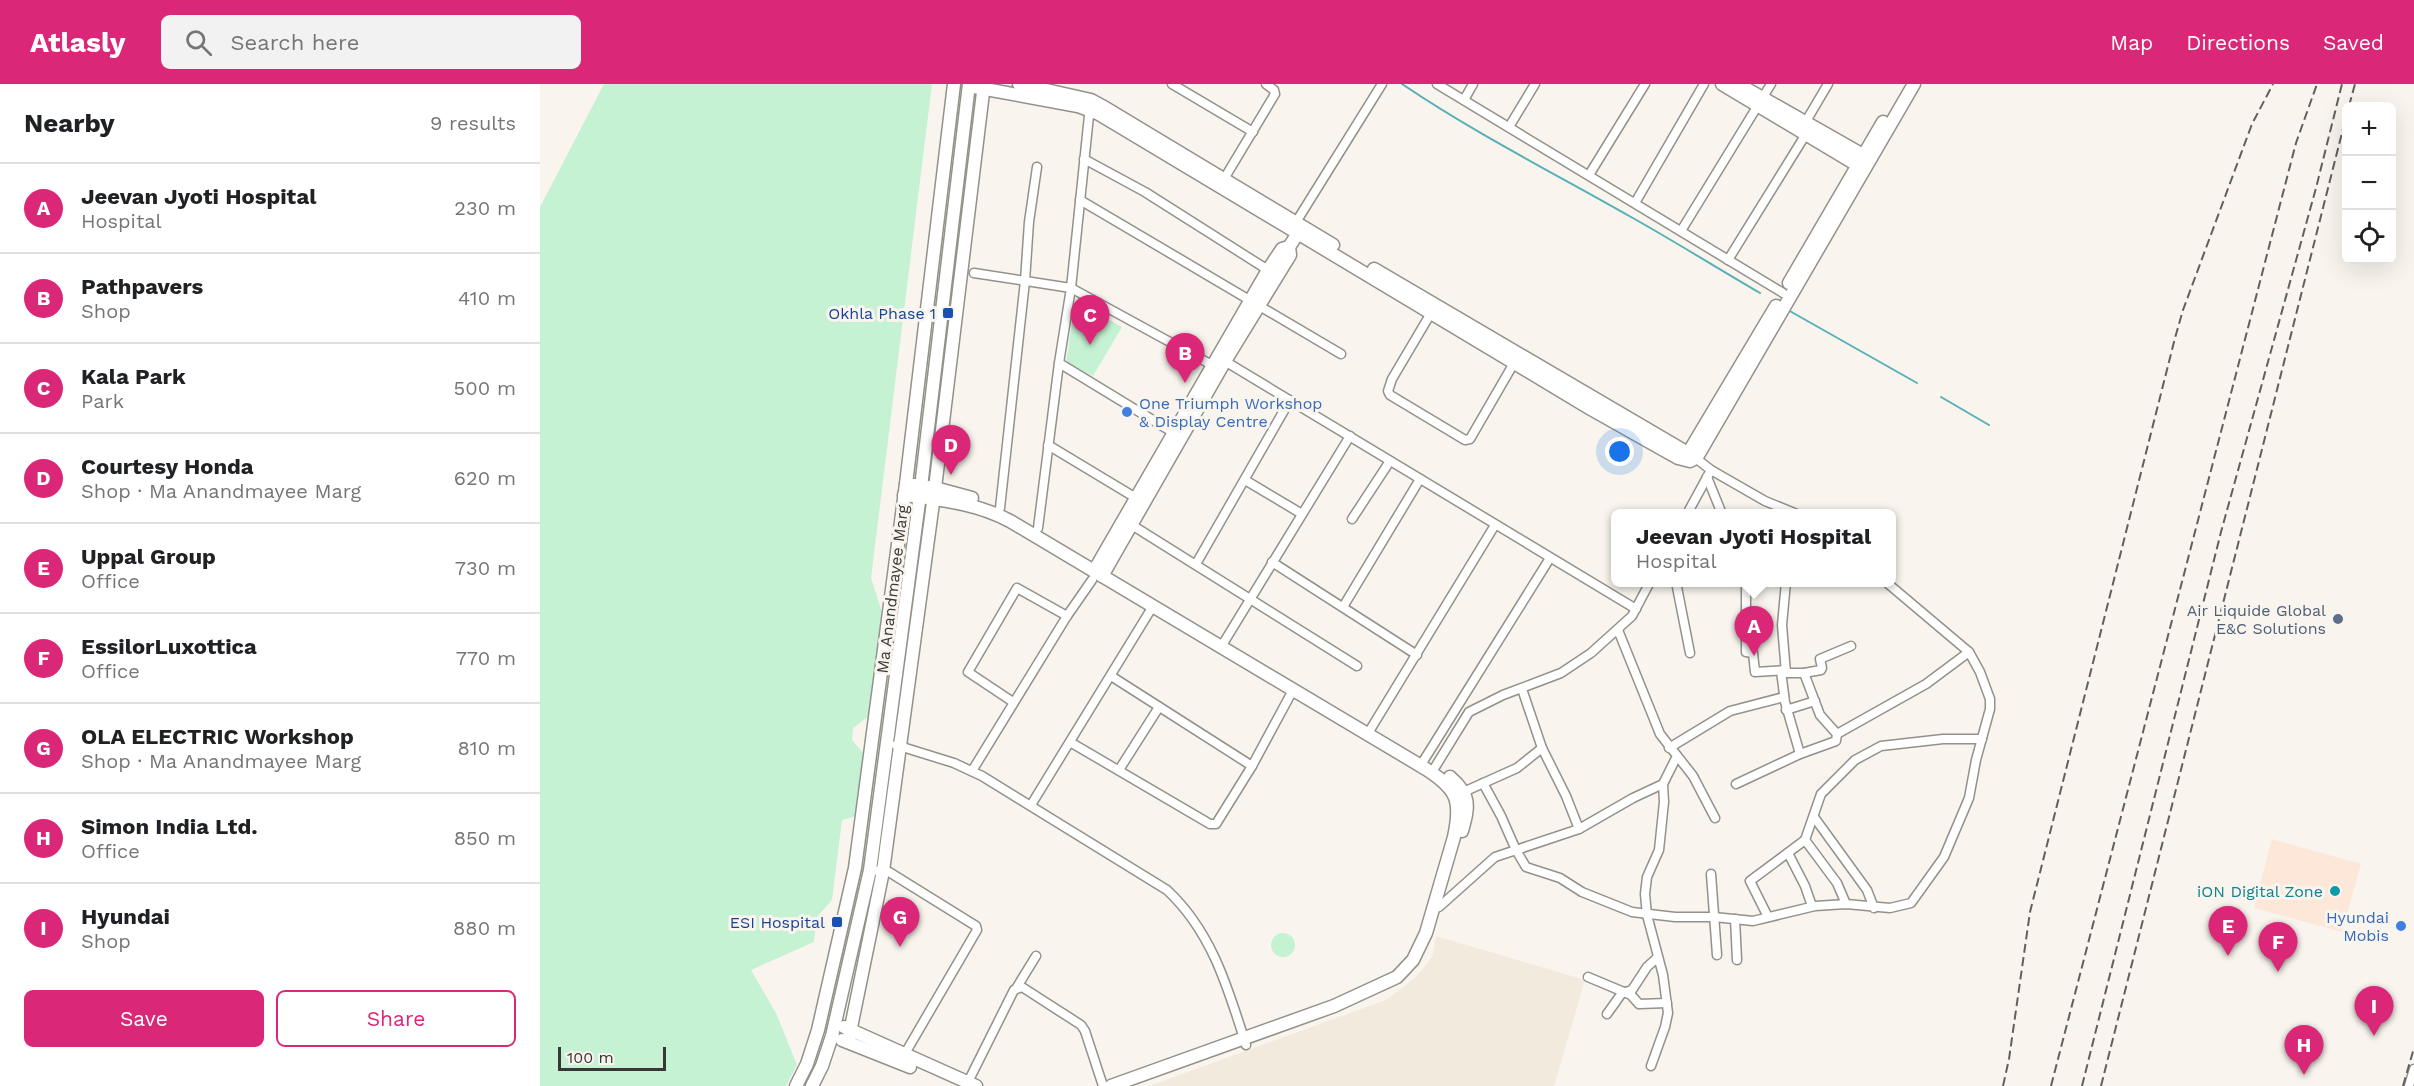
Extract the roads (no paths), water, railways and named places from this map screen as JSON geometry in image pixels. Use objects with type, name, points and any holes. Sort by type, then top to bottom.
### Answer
[{"type":"street","name":"Ma Anandmayee Marg","points":[[796,1086],[807,1064],[818,1030],[855,867],[905,490],[954,84]]},
{"type":"street","points":[[1019,84],[1090,105],[1224,179],[1431,314],[1678,458],[1690,461],[1690,450],[1783,293],[1914,84]]},
{"type":"street","points":[[1172,84],[1253,132]]},
{"type":"street","points":[[1224,179],[1275,94],[1272,87],[1266,84]]},
{"type":"street","points":[[1128,522],[1136,498],[1174,433],[1254,304],[1290,255],[1289,247],[1297,228],[1382,84]]},
{"type":"street","points":[[1437,84],[1783,293]]},
{"type":"street","points":[[1464,100],[1473,84]]},
{"type":"street","points":[[1509,127],[1535,84]]},
{"type":"street","points":[[1589,175],[1645,84]]},
{"type":"street","points":[[1635,203],[1704,84]]},
{"type":"street","points":[[1722,84],[1760,102],[1864,162]]},
{"type":"street","points":[[1738,84],[1760,102]]},
{"type":"street","points":[[1681,231],[1771,84]]},
{"type":"street","points":[[1728,260],[1805,129],[1828,84]]},
{"type":"street","points":[[1691,455],[1864,162],[1905,84]]},
{"type":"street","name":"Ma Anandmayee Marg","points":[[812,1086],[822,1066],[832,1036],[870,870],[920,492],[969,85]]},
{"type":"street","points":[[969,85],[1078,106],[1090,105],[1297,228],[1691,455],[1709,473],[1786,509]]},
{"type":"street","points":[[849,1036],[883,871],[935,493],[983,86]]},
{"type":"street","points":[[1038,528],[1071,288],[1090,105]]},
{"type":"street","points":[[1084,159],[1145,192],[1268,270]]},
{"type":"street","points":[[1000,508],[1025,281],[1029,222],[1037,167]]},
{"type":"street","points":[[1080,200],[1341,354]]},
{"type":"street","points":[[1254,304],[1268,270],[1282,249],[1289,247]]},
{"type":"street","points":[[974,273],[1071,288],[1218,361],[1290,400],[1636,609]]},
{"type":"street","points":[[1431,314],[1392,379],[1388,391],[1390,395],[1465,440],[1470,439],[1514,363]]},
{"type":"street","points":[[972,771],[1013,702],[1128,522],[1218,361]]},
{"type":"street","points":[[1059,363],[1174,433]]},
{"type":"street","points":[[1196,564],[1290,400]]},
{"type":"street","points":[[1223,644],[1350,436]]},
{"type":"street","points":[[1048,445],[1136,498]]},
{"type":"street","points":[[1352,519],[1390,461]]},
{"type":"street","points":[[1690,509],[1709,473]]},
{"type":"street","points":[[1709,473],[1721,509]]},
{"type":"street","points":[[1343,607],[1420,479]]},
{"type":"street","points":[[1245,480],[1302,514]]},
{"type":"street","points":[[905,490],[935,493],[1000,508],[1038,528],[1098,572],[1153,606],[1223,644],[1293,690],[1450,777],[1467,812],[1431,935],[1418,956]]},
{"type":"street","points":[[935,493],[996,514],[1223,644],[1368,732],[1424,760],[1434,770]]},
{"type":"street","points":[[1128,522],[1358,666]]},
{"type":"street","points":[[1368,732],[1495,525]]},
{"type":"street","points":[[1424,760],[1550,558]]},
{"type":"street","points":[[1272,562],[1417,655]]},
{"type":"street","points":[[1434,770],[1469,712],[1503,695],[1561,673],[1591,653],[1618,630],[1636,609],[1647,587]]},
{"type":"street","points":[[1677,587],[1690,653]]},
{"type":"street","points":[[1746,587],[1746,652],[1753,654],[1755,673],[1783,670],[1788,674],[1821,670],[1820,659],[1851,646]]},
{"type":"street","points":[[1786,587],[1782,625],[1784,697],[1800,754]]},
{"type":"street","points":[[1482,783],[1501,816],[1523,864],[1560,878],[1582,892],[1618,907],[1647,915],[1754,921],[1812,906],[1846,904],[1893,908],[1911,903],[1939,866],[1969,798],[1990,709],[1990,699],[1980,672],[1969,652],[1892,587]]},
{"type":"street","points":[[1013,702],[968,672],[1017,588],[1067,616]]},
{"type":"street","points":[[1031,805],[1153,606]]},
{"type":"street","points":[[1618,630],[1639,687],[1660,734],[1693,776],[1715,818]]},
{"type":"street","points":[[1837,734],[1926,684],[1969,652]]},
{"type":"street","points":[[1736,784],[1800,754],[1836,741],[1837,734],[1821,716],[1804,673]]},
{"type":"street","points":[[1111,676],[1252,766]]},
{"type":"street","points":[[1522,689],[1542,748],[1579,830]]},
{"type":"street","points":[[1070,742],[1213,825],[1218,823],[1252,766],[1293,690]]},
{"type":"street","points":[[1669,748],[1730,711],[1784,697]]},
{"type":"street","points":[[1786,710],[1815,701]]},
{"type":"street","points":[[1119,770],[1159,706]]},
{"type":"street","points":[[1767,917],[1749,881],[1805,840],[1818,801],[1826,788],[1850,765],[1875,748],[1911,742],[1982,739]]},
{"type":"street","points":[[887,743],[954,763],[972,771],[1167,890],[1190,913],[1217,960],[1245,1041]]},
{"type":"street","points":[[1460,794],[1517,768],[1542,748]]},
{"type":"street","points":[[1651,1066],[1667,1020],[1667,1003],[1647,915],[1646,882],[1659,850],[1664,802],[1663,784],[1677,756]]},
{"type":"street","points":[[1439,907],[1490,860],[1579,830],[1633,798],[1663,784]]},
{"type":"street","points":[[1111,1086],[1334,1013],[1387,990],[1414,969],[1430,923],[1454,837],[1460,794]]},
{"type":"street","points":[[1814,817],[1867,890],[1874,908]]},
{"type":"street","points":[[1805,840],[1837,883],[1846,904]]},
{"type":"street","points":[[1788,854],[1805,886],[1812,906]]},
{"type":"street","points":[[870,870],[883,871],[897,876],[974,924],[977,930],[902,1059]]},
{"type":"street","points":[[1711,874],[1717,955]]},
{"type":"street","points":[[1735,919],[1737,960]]},
{"type":"street","points":[[821,1016],[835,1023],[849,1036],[966,1085],[1017,987],[1036,956]]},
{"type":"street","points":[[1607,1014],[1624,992],[1632,990],[1649,964],[1658,957]]},
{"type":"street","points":[[1588,977],[1634,997],[1639,1004],[1667,1003]]},
{"type":"street","points":[[1017,987],[1022,987],[1082,1025],[1103,1086]]},
{"type":"street","points":[[818,1030],[832,1036],[849,1036]]},
{"type":"street","points":[[1133,1086],[1245,1041]]},
{"type":"street","points":[[2409,1086],[2414,1069]]},
{"type":"waterway","points":[[1402,84],[1487,136],[1760,293]]},
{"type":"waterway","points":[[1788,310],[1917,383]]},
{"type":"waterway","points":[[1941,397],[1989,425]]},
{"type":"railway","points":[[2003,1086],[2030,912],[2175,338],[2183,310],[2252,124],[2273,84]]},
{"type":"railway","points":[[2051,1086],[2296,143],[2317,84]]},
{"type":"railway","points":[[2082,1086],[2221,532],[2316,188],[2342,84]]},
{"type":"railway","points":[[2350,102],[2355,84]]},
{"type":"railway","points":[[2101,1086],[2342,133]]},
{"type":"railway","points":[[2403,1086],[2414,1048]]},
{"type":"place","name":"Okhla Phase 1","points":[[948,313]]},
{"type":"place","name":"Kala Park","points":[[1090,345]]},
{"type":"place","name":"Pathpavers","points":[[1185,383]]},
{"type":"place","name":"One Triumph Workshop & Display Centre","points":[[1127,412]]},
{"type":"place","name":"Courtesy Honda","points":[[951,475]]},
{"type":"place","name":"Air Liquide Global E&C Solutions","points":[[2338,619]]},
{"type":"place","name":"Jeevan Jyoti Hospital","points":[[1754,656]]},
{"type":"place","name":"iON Digital Zone","points":[[2335,891]]},
{"type":"place","name":"ESI Hospital","points":[[837,922]]},
{"type":"place","name":"Hyundai Mobis","points":[[2401,926]]},
{"type":"place","name":"OLA ELECTRIC Workshop","points":[[900,947]]},
{"type":"place","name":"Uppal Group","points":[[2228,956]]},
{"type":"place","name":"EssilorLuxottica","points":[[2278,972]]},
{"type":"place","name":"Hyundai","points":[[2374,1036]]},
{"type":"place","name":"Simon India Ltd.","points":[[2304,1075]]}]
